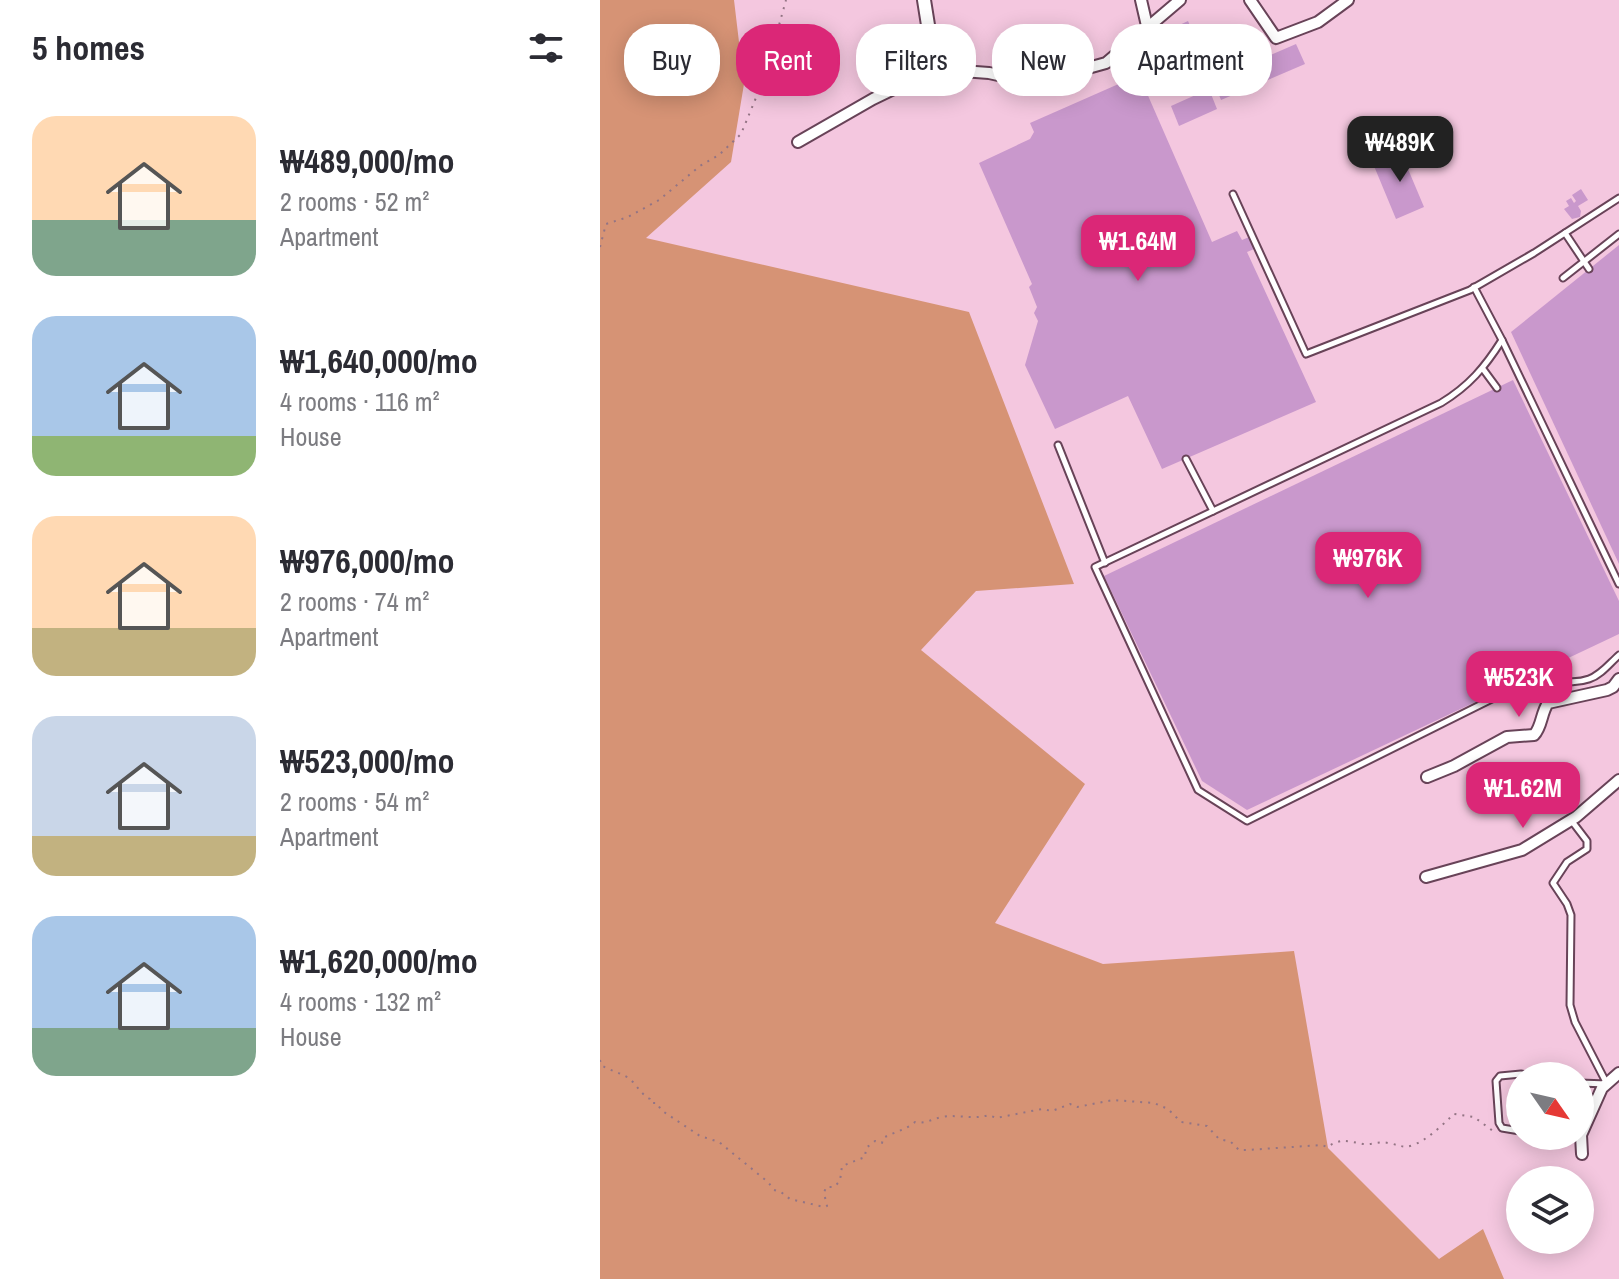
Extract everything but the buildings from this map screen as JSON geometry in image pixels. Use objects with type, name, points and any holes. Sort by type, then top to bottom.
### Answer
[{"type":"street","points":[[924,0],[928,24]]},
{"type":"street","points":[[1141,0],[1147,24]]},
{"type":"street","points":[[1150,24],[1168,13],[1180,0]]},
{"type":"street","points":[[1250,0],[1276,38],[1318,22],[1348,0]]},
{"type":"street","points":[[976,72],[1041,81],[1110,61]]},
{"type":"street","points":[[798,142],[879,96]]},
{"type":"street","points":[[1427,777],[1507,737],[1534,735],[1548,703],[1607,690],[1619,679]]},
{"type":"street","points":[[1426,877],[1522,850],[1571,820],[1619,780]]},
{"type":"street","points":[[1594,1105],[1602,1088],[1619,1073]]},
{"type":"street","points":[[1582,1150],[1582,1154]]},
{"type":"lane","points":[[1233,194],[1306,354],[1474,287],[1619,198]]},
{"type":"lane","points":[[1565,233],[1589,269]]},
{"type":"lane","points":[[1563,278],[1619,234]]},
{"type":"lane","points":[[1474,287],[1619,584]]},
{"type":"lane","points":[[1502,340],[1483,369],[1463,389],[1441,403],[1095,567],[1198,790],[1247,821],[1516,687],[1523,680],[1534,676],[1563,683],[1580,682],[1594,677],[1619,655]]},
{"type":"lane","points":[[1483,369],[1497,388]]},
{"type":"lane","points":[[1058,445],[1105,563]]},
{"type":"lane","points":[[1186,459],[1213,511]]},
{"type":"lane","points":[[1571,820],[1587,841],[1587,849],[1567,862],[1553,883],[1571,915],[1570,1005],[1575,1022],[1607,1084],[1594,1084]]},
{"type":"lane","points":[[1506,1075],[1500,1076],[1496,1081],[1499,1123],[1506,1128]]},
{"type":"path","points":[[600,247],[606,224],[628,217],[659,200],[700,166],[719,155],[741,134],[765,76],[786,0]]},
{"type":"path","points":[[600,1060],[609,1071],[628,1077],[641,1094],[651,1103],[657,1103],[661,1110],[700,1136],[719,1142],[774,1190],[790,1199],[824,1207],[827,1206],[826,1187],[834,1187],[840,1181],[842,1166],[865,1157],[866,1148],[875,1141],[882,1143],[883,1138],[893,1130],[942,1117],[977,1119],[989,1115],[996,1118],[1042,1109],[1052,1111],[1070,1104],[1077,1107],[1113,1100],[1154,1103],[1168,1109],[1181,1122],[1207,1126],[1219,1139],[1231,1142],[1239,1150],[1327,1147],[1338,1140],[1365,1145],[1385,1142],[1412,1146],[1431,1135],[1454,1114],[1474,1117],[1496,1132],[1506,1130]]},
{"type":"shaded area","points":[[600,0],[734,0],[736,96],[742,96],[731,162],[646,238],[969,312],[1074,584],[976,591],[921,650],[1085,784],[995,923],[1103,964],[1294,951],[1328,1148],[1439,1259],[1483,1229],[1504,1279],[600,1279]]}]
